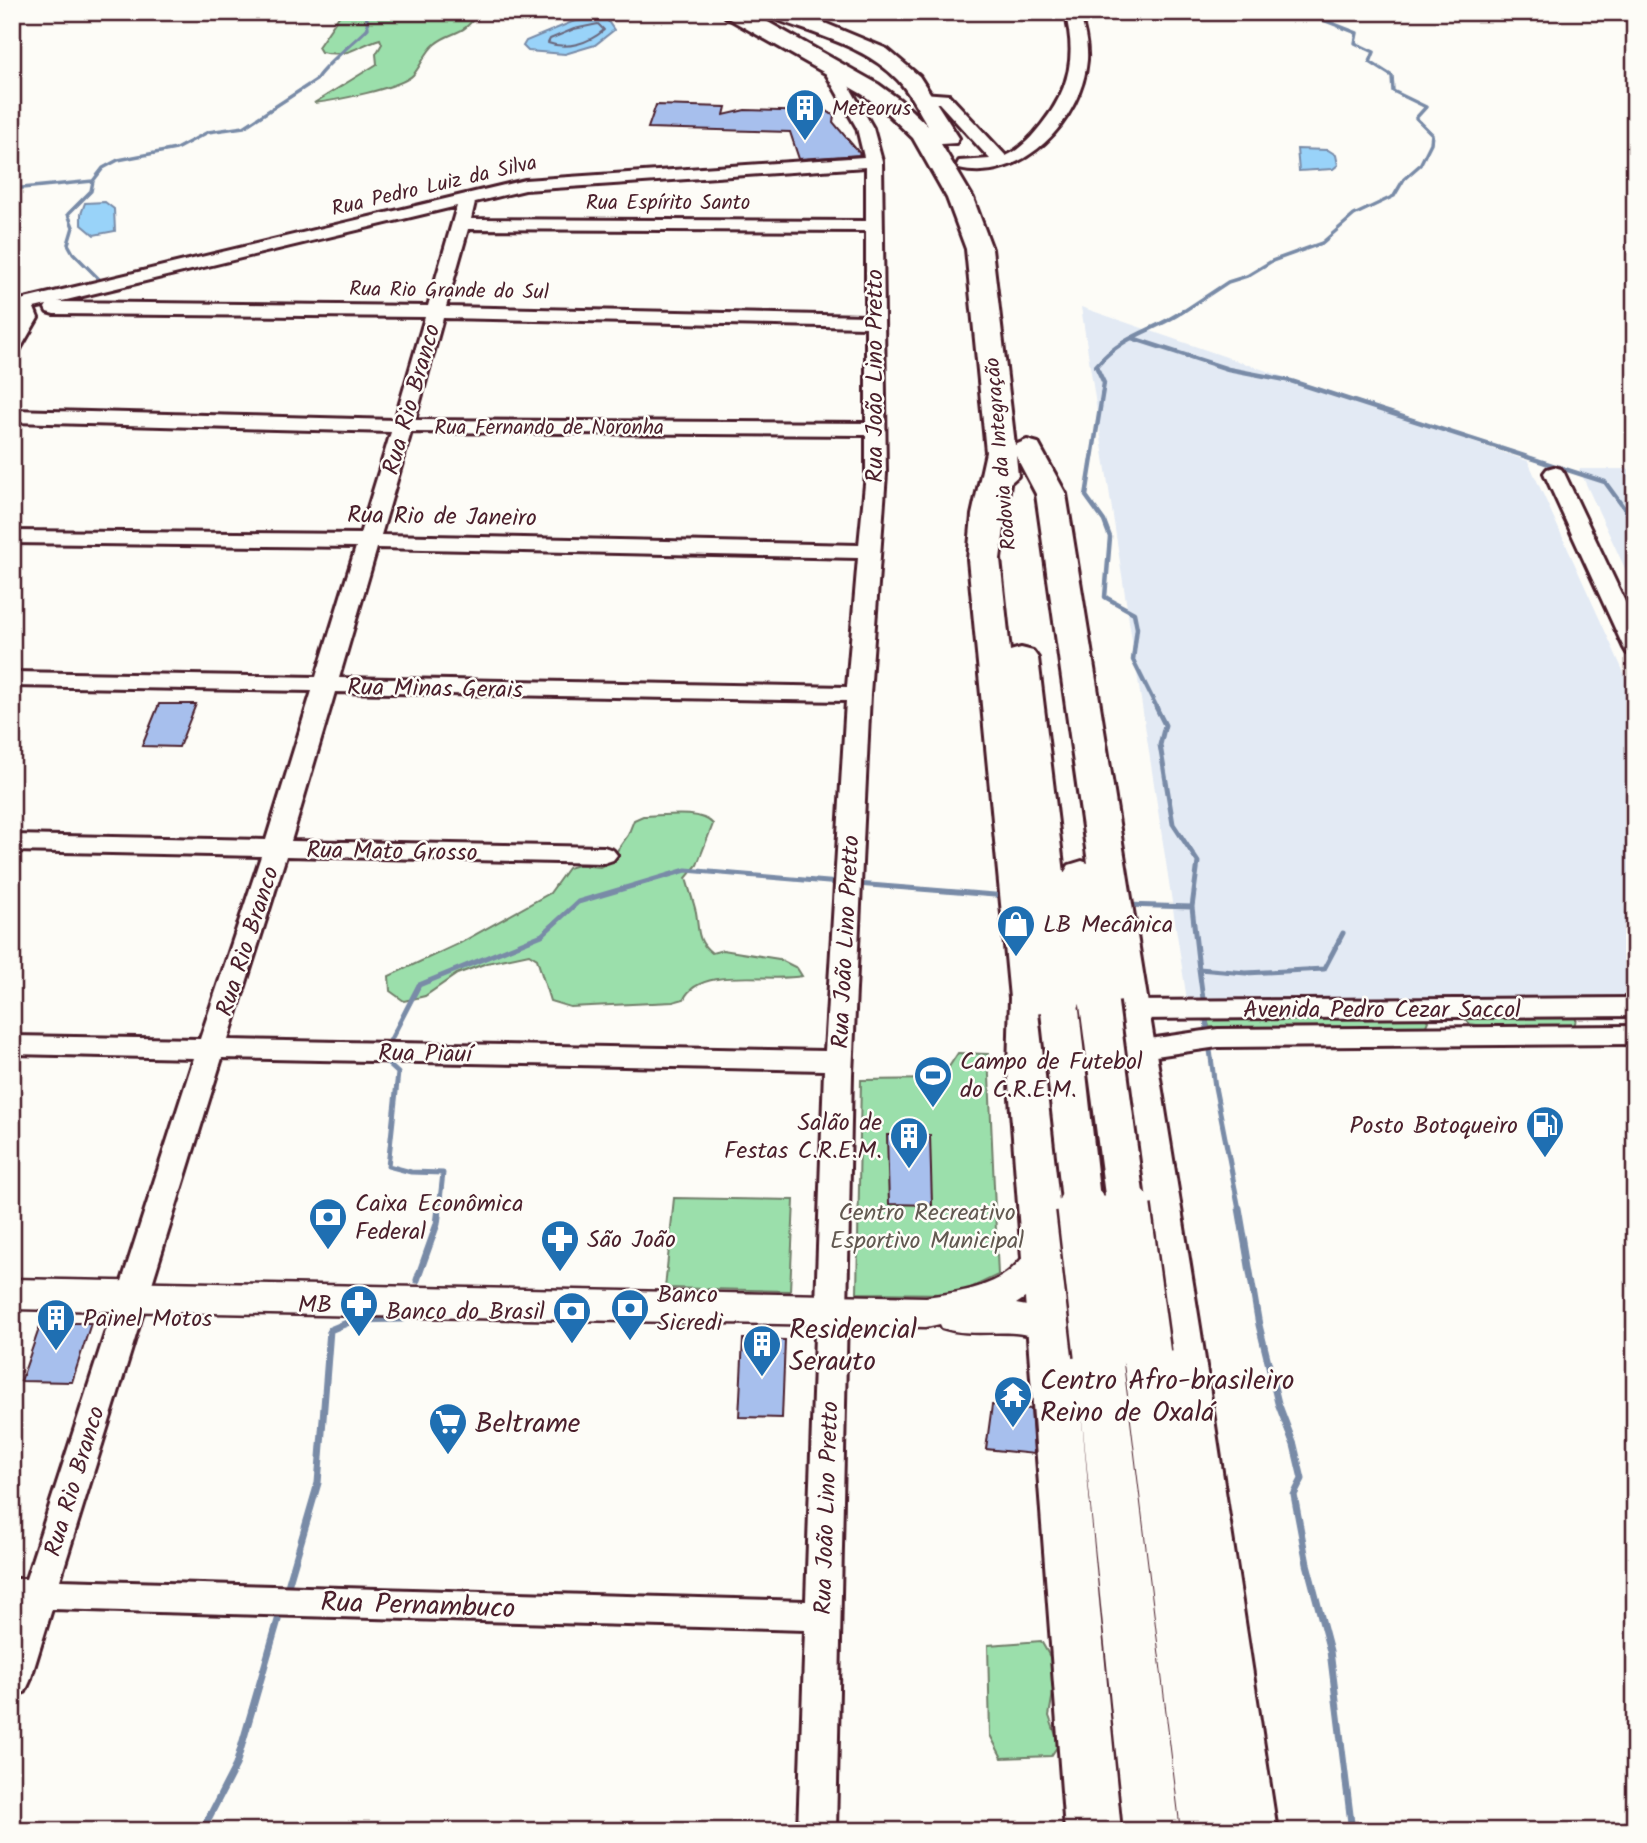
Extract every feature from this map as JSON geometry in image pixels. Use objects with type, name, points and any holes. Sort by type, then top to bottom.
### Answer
[{"type":"highway","name":"Rodovia da Integração","points":[[734,12],[881,97],[921,133],[938,157],[960,198],[979,249],[1017,440]]},
{"type":"highway","name":"Rodovia da Integração","points":[[778,12],[872,50],[893,63],[916,90],[965,165],[980,194],[999,247],[1017,369]]},
{"type":"highway","points":[[829,65],[872,50]]},
{"type":"highway","points":[[848,101],[916,90]]},
{"type":"highway","points":[[1017,440],[988,515],[984,559],[1030,998],[1091,1019]]},
{"type":"highway","points":[[1017,440],[1051,494],[1091,1019],[1141,1345],[1209,1831]]},
{"type":"highway","points":[[1091,1019],[1029,1071],[1093,1831]]},
{"type":"highway","points":[[1091,1019],[1141,1345],[1249,1831]]},
{"type":"highway","points":[[1050,1324],[1141,1345]]},
{"type":"highway","points":[[1141,1345],[1152,1831]]},
{"type":"main road","points":[[12,1294],[926,1312],[963,1306],[995,1295],[1027,1279],[1045,1256]]},
{"type":"main road","points":[[926,1312],[949,1318],[1014,1318],[1050,1324]]},
{"type":"street","points":[[965,165],[1003,163],[1018,157],[1063,110],[1079,66],[1080,46],[1072,12]]},
{"type":"street","name":"Rua João Lino Pretto","points":[[817,1831],[838,1061],[858,694],[876,474],[874,161],[865,128],[829,65]]},
{"type":"street","points":[[916,90],[943,98],[1003,163]]},
{"type":"street","name":"Rua Pedro Luiz da Silva","points":[[18,307],[525,185],[874,161]]},
{"type":"street","name":"Rua Rio Branco","points":[[12,1681],[26,1594],[213,1049],[369,541],[468,198]]},
{"type":"street","name":"Rua Espírito Santo","points":[[461,224],[874,226]]},
{"type":"street","points":[[12,347],[29,318],[18,307]]},
{"type":"street","name":"Rua Rio Grande do Sul","points":[[18,307],[436,312],[874,322]]},
{"type":"street","name":"Rua Fernando de Noronha","points":[[12,416],[403,426],[876,429]]},
{"type":"street","points":[[1554,473],[1635,648]]},
{"type":"street","name":"Rua Rio de Janeiro","points":[[12,537],[369,541],[870,552]]},
{"type":"street","name":"Rua Minas Gerais","points":[[12,679],[325,687],[858,694]]},
{"type":"street","name":"Rua Mato Grosso","points":[[12,843],[604,855]]},
{"type":"street","name":"Avenida Pedro Cezar Saccol","points":[[1091,1019],[1635,1007]]},
{"type":"street","name":"Avenida Pedro Cezar Saccol","points":[[1091,1019],[1218,1038],[1635,1035]]},
{"type":"street","name":"Rua Piauí","points":[[12,1045],[838,1061]]},
{"type":"street","name":"Rua Pernambuco","points":[[26,1594],[823,1616]]},
{"type":"shaded area","points":[[1081,307],[1528,461],[1635,697],[1635,998],[1187,1000]]},
{"type":"shaded area","points":[[1579,469],[1635,469],[1635,590]]},
{"type":"green space","points":[[342,12],[478,12],[468,26],[432,47],[413,75],[406,80],[366,93],[314,103],[377,64],[376,54],[382,44],[380,39],[346,52],[321,52],[318,47]]},
{"type":"green space","points":[[643,816],[699,816],[713,824],[697,865],[686,878],[703,944],[712,953],[723,950],[779,959],[797,968],[802,976],[737,977],[705,982],[692,989],[684,999],[673,1002],[570,1007],[550,1001],[537,959],[529,954],[487,963],[457,974],[425,996],[404,1001],[390,991],[389,976],[460,943],[550,893],[568,868],[578,865],[600,867],[609,862],[628,835],[634,820]]},
{"type":"green space","points":[[1571,1013],[1576,1019],[1574,1027],[1489,1027],[1470,1024],[1465,1019],[1471,1014]]},
{"type":"green space","points":[[1206,1014],[1422,1015],[1428,1021],[1425,1028],[1209,1027]]},
{"type":"green space","name":"Centro Recreativo Esportivo Municipal","points":[[958,1053],[988,1054],[998,1275],[958,1294],[857,1293],[861,1080],[941,1079]]},
{"type":"green space","points":[[674,1198],[794,1200],[790,1291],[665,1288]]},
{"type":"green space","points":[[1041,1641],[1057,1669],[1049,1716],[1059,1744],[1051,1756],[1002,1758],[990,1735],[988,1645]]},
{"type":"water","points":[[605,17],[614,30],[595,45],[565,54],[528,51],[523,46],[526,41],[572,22]]},
{"type":"water","points":[[1297,149],[1328,150],[1336,155],[1338,165],[1333,169],[1299,171]]},
{"type":"water","points":[[105,202],[114,209],[115,231],[94,235],[81,224],[81,214],[85,203]]},
{"type":"building","name":"Meteorus","points":[[656,105],[726,107],[724,115],[745,110],[815,112],[816,108],[824,109],[834,116],[833,122],[861,155],[799,159],[790,132],[648,128]]},
{"type":"building","points":[[159,704],[196,704],[179,747],[142,746]]},
{"type":"building","name":"Salão de Festas C.R.E.M.","points":[[887,1135],[930,1135],[932,1205],[889,1204]]},
{"type":"building","name":"Painel Motos","points":[[41,1323],[91,1323],[72,1382],[21,1381]]},
{"type":"building","name":"Residencial Serauto","points":[[743,1339],[785,1340],[782,1418],[739,1417]]},
{"type":"building","name":"Centro Afro-brasileiro Reino de Oxalá","points":[[992,1405],[1031,1409],[1034,1454],[986,1449]]},
{"type":"waterway","points":[[93,181],[103,168],[118,160],[176,149],[208,132],[244,127],[316,80],[331,62],[368,28],[366,12]]},
{"type":"waterway","points":[[1181,313],[1228,282],[1247,276],[1272,261],[1322,243],[1354,215],[1394,196],[1404,179],[1420,165],[1431,143],[1432,134],[1416,118],[1426,107],[1393,91],[1392,76],[1370,62],[1374,52],[1355,43],[1357,33],[1303,12]]},
{"type":"waterway","points":[[12,189],[93,181]]},
{"type":"waterway","points":[[93,181],[91,191],[68,214],[73,227],[68,244],[73,253],[101,281]]},
{"type":"waterway","points":[[1132,338],[1183,311]]},
{"type":"waterway","points":[[1132,338],[1228,369],[1291,381],[1605,482],[1635,523]]},
{"type":"waterway","points":[[1132,338],[1117,347],[1096,366],[1104,383],[1086,496],[1104,521],[1110,537],[1105,597],[1134,613],[1137,628],[1133,660],[1157,708]]},
{"type":"waterway","points":[[1156,707],[1165,725],[1160,745],[1173,824],[1198,862],[1192,907]]},
{"type":"waterway","points":[[387,1047],[419,985],[542,935],[578,902],[686,870],[840,883]]},
{"type":"waterway","points":[[857,884],[1007,896]]},
{"type":"waterway","points":[[1125,905],[1192,907]]},
{"type":"waterway","points":[[1192,907],[1199,969]]},
{"type":"waterway","points":[[1199,969],[1246,973],[1324,969],[1343,933]]},
{"type":"waterway","points":[[1199,969],[1215,1087],[1239,1209]]},
{"type":"waterway","points":[[386,1062],[398,1073],[388,1166],[411,1172],[443,1173],[439,1209]]},
{"type":"waterway","points":[[417,1280],[437,1224],[439,1208]]},
{"type":"waterway","points":[[1239,1208],[1259,1325],[1278,1403],[1294,1445],[1302,1479],[1294,1495],[1307,1564],[1330,1651],[1352,1831]]},
{"type":"waterway","points":[[288,1586],[318,1483],[330,1330],[354,1320],[402,1319]]},
{"type":"waterway","points":[[202,1831],[236,1765],[278,1620]]},
{"type":"place","name":"Meteorus","points":[[805,142]]},
{"type":"place","name":"LB Mecânica","points":[[1016,958]]},
{"type":"place","name":"Campo de Futebol do C.R.E.M.","points":[[933,1109]]},
{"type":"place","name":"Posto Botoqueiro","points":[[1545,1159]]},
{"type":"place","name":"Salão de Festas C.R.E.M.","points":[[909,1170]]},
{"type":"place","name":"Caixa Econômica Federal","points":[[328,1251]]},
{"type":"place","name":"São João","points":[[560,1273]]},
{"type":"place","name":"MB","points":[[359,1338]]},
{"type":"place","name":"Banco Sicredi","points":[[630,1342]]},
{"type":"place","name":"Banco do Brasil","points":[[572,1345]]},
{"type":"place","name":"Painel Motos","points":[[56,1352]]},
{"type":"place","name":"Residencial Serauto","points":[[762,1378]]},
{"type":"place","name":"Centro Afro-brasileiro Reino de Oxalá","points":[[1013,1429]]},
{"type":"place","name":"Beltrame","points":[[448,1456]]}]
